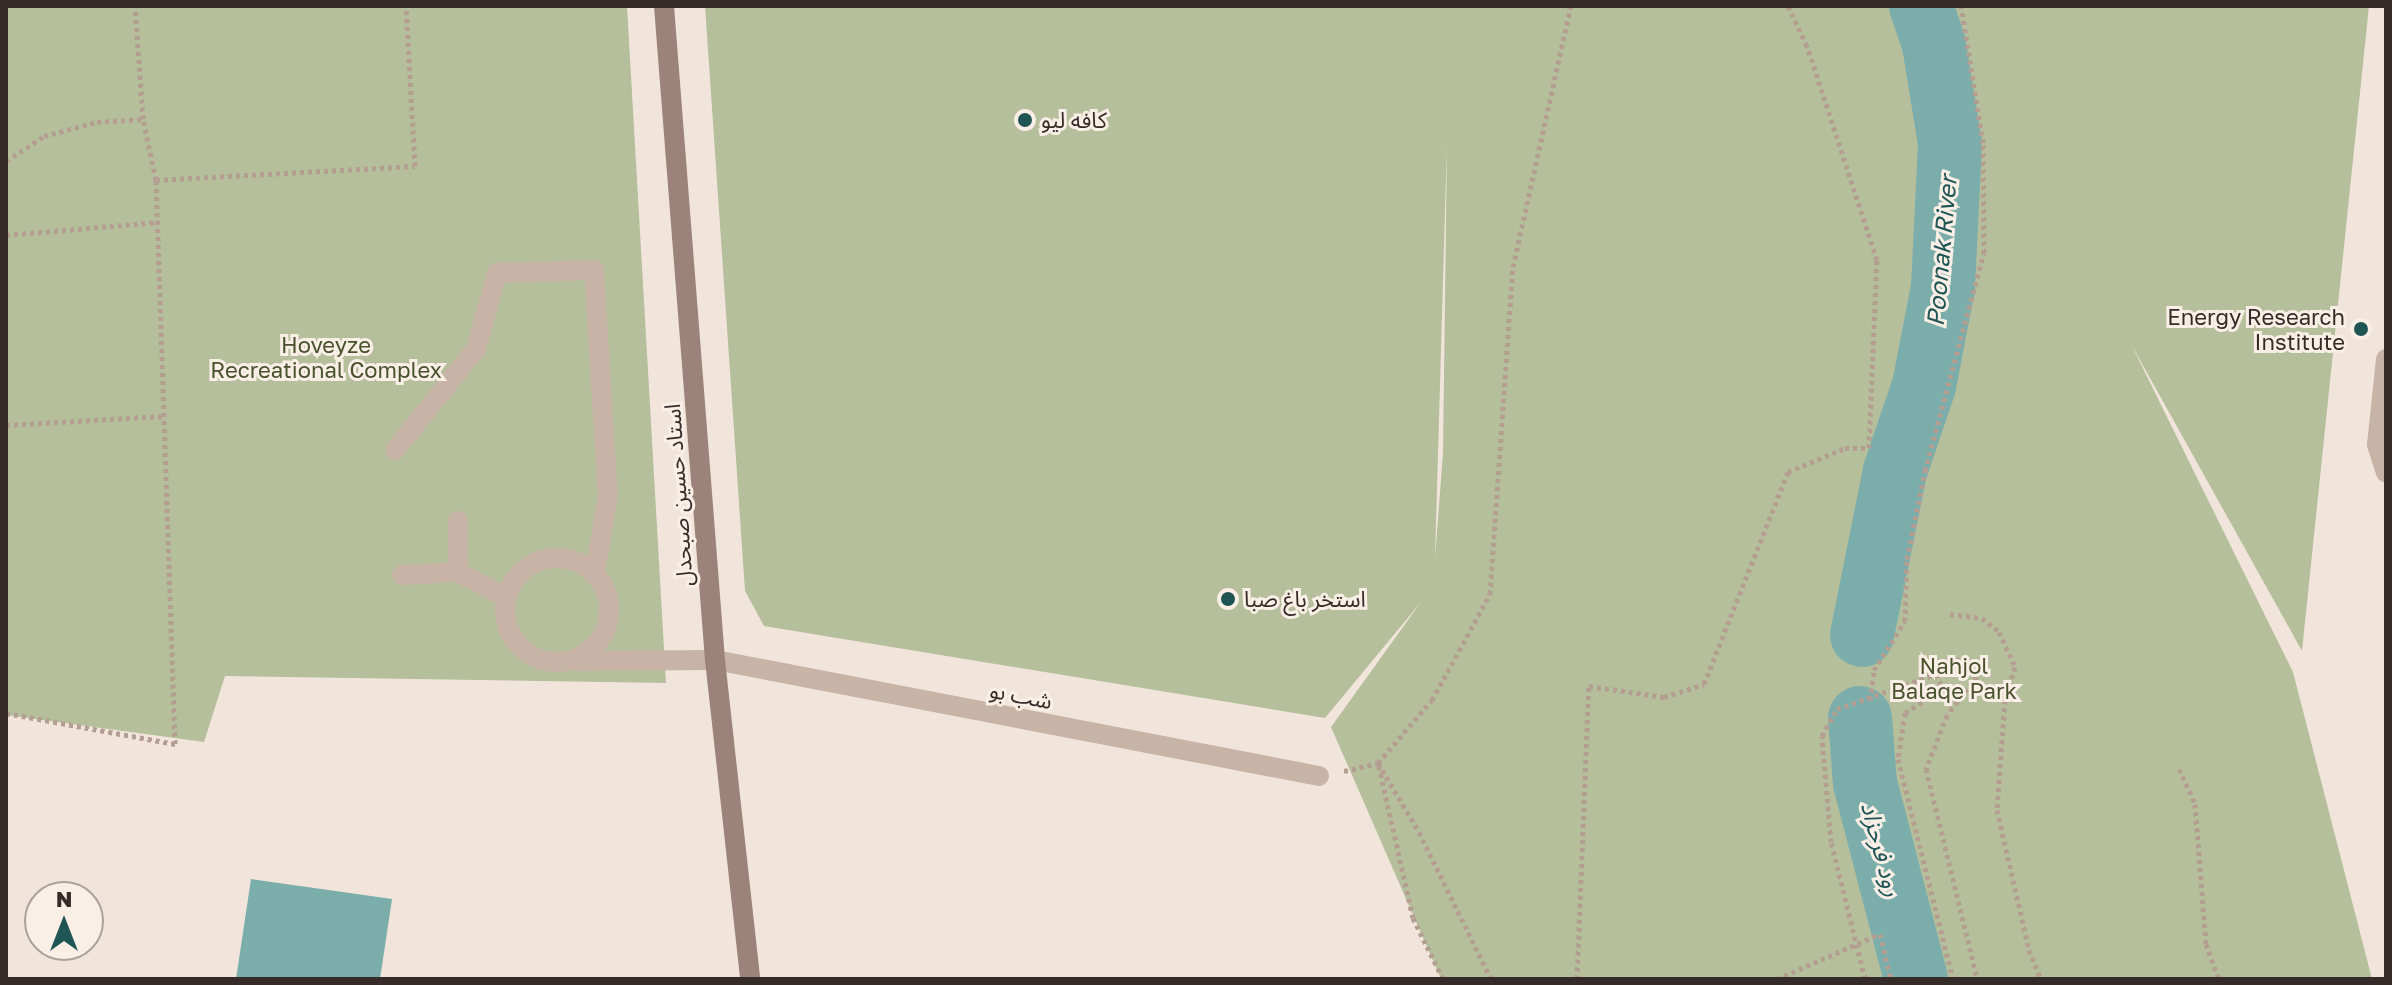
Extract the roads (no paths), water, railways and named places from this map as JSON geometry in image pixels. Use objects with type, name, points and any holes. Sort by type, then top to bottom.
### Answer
[{"type":"street","name":"استاد حسین صبحدل","points":[[664,6],[715,660],[750,979]]},
{"type":"street","points":[[395,450],[476,349],[497,273],[594,270],[608,496],[595,573]]},
{"type":"street","points":[[2386,359],[2377,445],[2386,473]]},
{"type":"street","points":[[458,521],[458,572]]},
{"type":"street","points":[[551,557],[582,564],[595,573],[609,602],[609,619],[594,647],[565,662],[548,662],[518,645],[504,614],[505,597],[522,570],[551,557]]},
{"type":"street","points":[[402,575],[458,572],[505,597]]},
{"type":"street","name":"شب بو","points":[[565,662],[715,660],[1319,776]]},
{"type":"water","points":[[251,879],[392,899],[380,979],[236,979]]},
{"type":"waterway","name":"Poonak River","points":[[1862,635],[1895,471],[1924,386],[1943,287],[1950,143],[1934,44],[1921,6]]},
{"type":"waterway","name":"رود فرحزاد","points":[[1860,718],[1865,783],[1916,979]]},
{"type":"place","name":"کافه لیو","points":[[1025,120]]},
{"type":"place","name":"Energy Research Institute","points":[[2361,329]]},
{"type":"place","name":"استخر باغ صبا","points":[[1228,599]]},
{"type":"park label","name":"Hoveyze Recreational Complex","points":[[326,356]]},
{"type":"park label","name":"Nahjol Balaqe Park","points":[[1954,678]]}]
